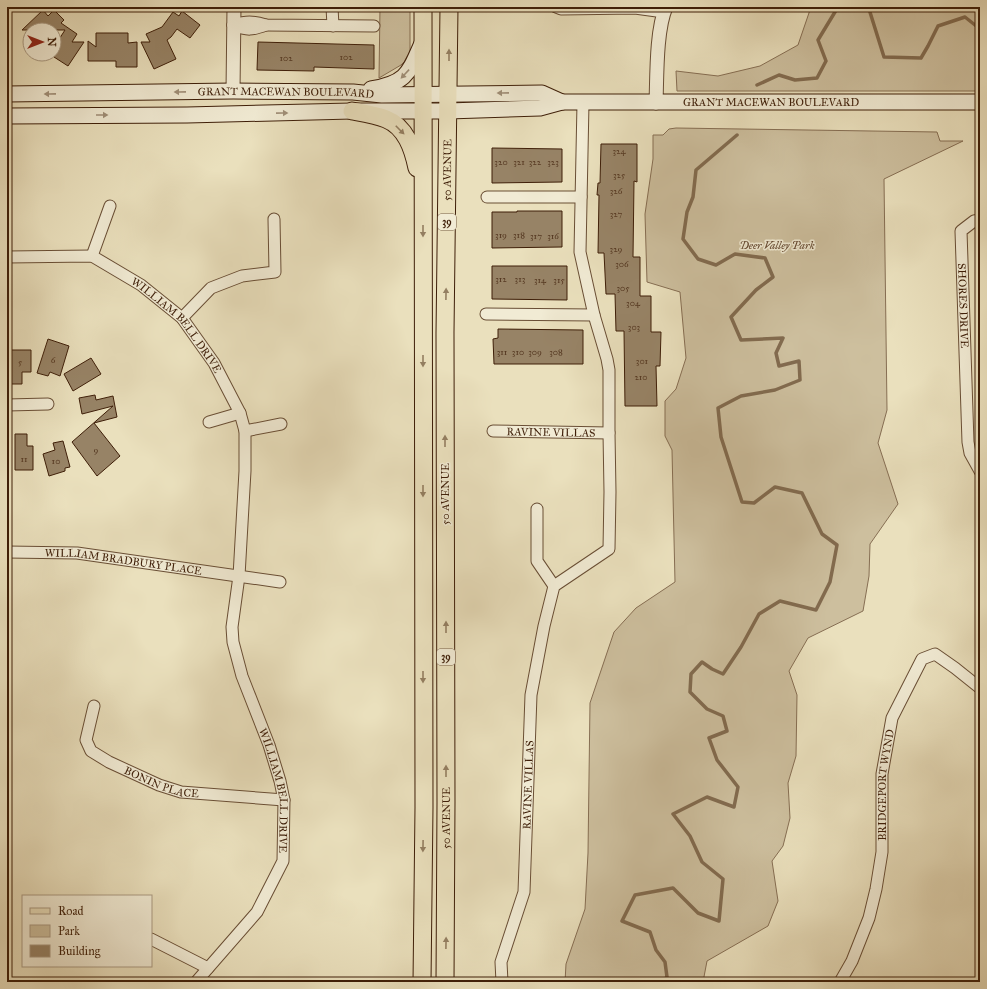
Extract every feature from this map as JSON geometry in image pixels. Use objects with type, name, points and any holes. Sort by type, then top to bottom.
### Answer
[{"type":"main road","name":"50 AVENUE","points":[[422,982],[424,815],[423,7]]},
{"type":"main road","name":"50 AVENUE","points":[[445,982],[445,333],[449,7]]},
{"type":"main road","points":[[354,92],[385,87],[403,78],[412,65],[424,40]]},
{"type":"main road","name":"GRANT MACEWAN BOULEVARD","points":[[7,94],[233,91],[354,92],[382,95],[423,103],[448,111],[540,108],[562,102],[980,102]]},
{"type":"main road","name":"GRANT MACEWAN BOULEVARD","points":[[7,116],[187,115],[352,111],[423,103],[448,94],[542,93],[562,102]]},
{"type":"main road","points":[[352,111],[386,119],[393,123],[405,135],[413,151],[423,192]]},
{"type":"street","points":[[233,91],[234,7]]},
{"type":"street","points":[[332,7],[333,26]]},
{"type":"street","points":[[556,7],[561,9],[665,9],[658,52],[656,103]]},
{"type":"street","points":[[234,25],[246,30],[266,25],[374,26]]},
{"type":"street","name":"RAVINE VILLAS","points":[[502,982],[501,962],[524,892],[532,695],[544,626],[554,586],[609,549],[609,370],[594,315],[580,252],[583,102]]},
{"type":"street","points":[[487,197],[581,198]]},
{"type":"street","points":[[7,256],[92,256],[110,206]]},
{"type":"street","points":[[182,318],[211,288],[242,276],[275,272],[274,218]]},
{"type":"street","name":"SHORES DRIVE","points":[[980,220],[974,221],[961,231],[968,442],[970,453],[980,471]]},
{"type":"street","name":"WILLIAM BELL DRIVE","points":[[92,256],[141,285],[182,318],[214,363],[240,413],[245,431],[245,471],[239,576],[232,615],[233,642],[242,676],[276,765],[284,800],[283,861],[257,912],[196,982]]},
{"type":"street","points":[[486,314],[594,315]]},
{"type":"street","points":[[7,405],[48,404]]},
{"type":"street","points":[[209,422],[240,413]]},
{"type":"street","points":[[245,431],[281,424]]},
{"type":"street","name":"RAVINE VILLAS","points":[[493,431],[609,433]]},
{"type":"street","points":[[537,509],[537,561],[554,586]]},
{"type":"street","name":"WILLIAM BRADBURY PLACE","points":[[7,552],[77,553],[239,576]]},
{"type":"street","points":[[239,576],[280,582]]},
{"type":"street","name":"BRIDGEPORT WYND","points":[[840,982],[852,961],[866,925],[876,889],[882,852],[882,774],[892,718],[922,659],[935,654],[980,688]]},
{"type":"street","name":"BONIN PLACE","points":[[94,706],[86,740],[91,751],[109,762],[159,785],[181,792],[284,800]]},
{"type":"street","points":[[152,940],[208,968]]},
{"type":"green space","points":[[380,7],[410,7],[410,56],[401,65],[379,78]]},
{"type":"green space","points":[[811,7],[980,7],[980,91],[677,91],[676,71],[718,76],[760,66],[798,45]]},
{"type":"green space","name":"Deer Valley Park","points":[[669,129],[937,132],[940,141],[963,141],[884,179],[887,410],[878,443],[898,504],[870,544],[869,576],[863,611],[808,638],[789,671],[797,695],[796,756],[788,783],[790,818],[783,846],[772,861],[778,901],[768,926],[707,961],[703,982],[565,982],[566,964],[585,909],[588,853],[590,703],[614,632],[636,608],[675,582],[672,450],[665,436],[665,401],[676,389],[686,358],[680,292],[647,282],[645,214],[653,159],[653,135],[663,135]]},
{"type":"green space","points":[[977,290],[980,291],[980,425],[978,426]]},
{"type":"building","points":[[43,10],[48,16],[54,10],[64,20],[62,22],[30,22]]},
{"type":"building","points":[[182,11],[200,25],[190,38],[177,29],[167,40],[176,59],[154,69],[141,42],[150,42],[146,34],[162,27],[173,12],[179,16]]},
{"type":"building","points":[[62,24],[77,34],[72,42],[84,42],[68,66],[62,62],[62,35],[65,30],[62,30]]},
{"type":"building","points":[[96,33],[128,33],[128,43],[137,42],[137,67],[116,67],[116,61],[88,61],[88,41],[96,47]]},
{"type":"building","points":[[258,42],[374,45],[374,69],[314,67],[314,71],[257,70]]},
{"type":"building","points":[[601,144],[637,144],[637,182],[634,181],[633,257],[640,257],[640,296],[651,296],[651,332],[661,332],[660,366],[656,366],[657,406],[625,406],[624,331],[616,331],[615,294],[606,294],[604,253],[598,253],[599,195],[597,195],[598,183],[600,183]]},
{"type":"building","points":[[492,148],[562,149],[562,182],[492,183]]},
{"type":"building","points":[[562,211],[562,247],[492,248],[492,212]]},
{"type":"building","points":[[492,266],[567,266],[567,300],[492,299]]},
{"type":"building","points":[[498,329],[583,330],[583,364],[494,364],[493,339],[498,338]]},
{"type":"building","points":[[48,339],[69,346],[60,376],[50,372],[48,376],[37,373]]},
{"type":"building","points":[[9,350],[31,350],[31,372],[22,372],[22,384],[9,384]]},
{"type":"building","points":[[91,358],[101,374],[73,391],[64,374]]},
{"type":"building","points":[[95,395],[96,400],[113,396],[117,417],[94,423],[120,456],[97,476],[72,442],[113,406],[82,414],[79,398]]},
{"type":"building","points":[[15,434],[27,434],[27,446],[33,446],[33,470],[15,470]]},
{"type":"building","points":[[63,441],[70,467],[65,468],[65,471],[49,476],[43,454],[55,450],[53,443]]},
{"type":"waterway","points":[[757,85],[779,75],[795,80],[817,78],[826,61],[818,40],[838,7]]},
{"type":"waterway","points":[[865,7],[869,9],[884,57],[921,58],[938,26],[965,17],[980,29]]},
{"type":"waterway","points":[[661,982],[667,977],[665,962],[656,950],[650,932],[622,921],[635,895],[673,888],[698,913],[719,921],[723,879],[702,862],[690,836],[673,814],[707,797],[734,807],[738,787],[717,760],[709,738],[727,731],[723,716],[707,709],[690,692],[691,674],[702,662],[723,674],[741,647],[759,614],[780,601],[816,610],[830,582],[837,545],[822,534],[802,493],[775,487],[754,503],[742,502],[721,437],[718,408],[741,396],[775,390],[800,380],[799,361],[779,366],[776,353],[783,338],[741,340],[731,317],[756,290],[773,277],[765,258],[735,254],[716,265],[698,259],[683,239],[687,212],[693,197],[696,170],[737,135]]}]
